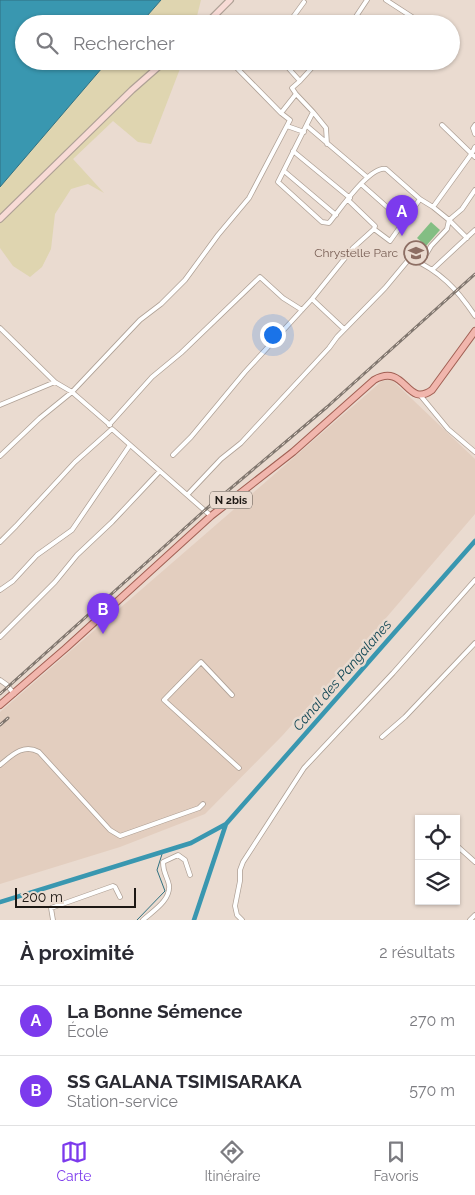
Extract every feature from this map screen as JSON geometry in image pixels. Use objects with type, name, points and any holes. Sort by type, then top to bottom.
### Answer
[{"type":"main road","points":[[215,15],[230,0]]},
{"type":"main road","points":[[0,219],[154,70]]},
{"type":"main road","points":[[420,395],[432,390],[475,331]]},
{"type":"main road","name":"N 2bis","points":[[0,705],[211,516],[293,452],[374,380],[383,375],[389,375],[395,377],[413,392],[420,395]]},
{"type":"street","points":[[357,15],[367,0]]},
{"type":"street","points":[[386,0],[409,15]]},
{"type":"street","points":[[295,15],[304,2]]},
{"type":"street","points":[[0,456],[40,418],[72,392],[140,320],[161,304],[185,280],[218,234],[249,198],[290,120],[239,70]]},
{"type":"street","points":[[290,70],[300,81]]},
{"type":"street","points":[[310,70],[292,88],[326,128],[327,144]]},
{"type":"street","points":[[281,113],[296,94]]},
{"type":"street","points":[[313,112],[278,182],[322,222],[329,223],[367,177],[383,168],[420,199],[433,206],[467,238]]},
{"type":"street","points":[[442,125],[474,155]]},
{"type":"street","points":[[475,125],[473,128],[475,134]]},
{"type":"street","points":[[287,126],[304,132]]},
{"type":"street","points":[[307,126],[367,177]]},
{"type":"street","points":[[433,206],[474,155],[475,147]]},
{"type":"street","points":[[293,151],[349,199],[375,226],[374,229],[390,241],[420,199]]},
{"type":"street","points":[[284,171],[336,215]]},
{"type":"street","points":[[361,184],[404,222]]},
{"type":"street","points":[[422,263],[431,246],[447,229],[449,220],[462,209],[475,190]]},
{"type":"street","points":[[173,455],[192,437],[245,372],[312,299],[353,248],[374,229]]},
{"type":"street","points":[[432,270],[475,230]]},
{"type":"street","points":[[188,494],[221,459],[241,443],[410,258],[432,270],[457,291],[475,316]]},
{"type":"street","points":[[0,542],[75,462],[111,427],[152,376],[180,353],[260,277],[283,298],[302,310]]},
{"type":"street","points":[[312,299],[344,329]]},
{"type":"street","points":[[0,328],[55,382],[72,392],[211,516]]},
{"type":"street","points":[[0,405],[55,382]]},
{"type":"street","points":[[420,395],[448,429],[475,452]]},
{"type":"street","points":[[0,590],[13,581],[37,555],[72,530],[130,445]]},
{"type":"street","points":[[0,637],[160,471]]},
{"type":"street","points":[[242,920],[237,915],[235,906],[239,892],[240,870],[304,768],[394,673],[475,580]]},
{"type":"street","points":[[382,737],[405,717],[475,643]]},
{"type":"street","points":[[232,696],[201,662],[164,700],[239,768]]},
{"type":"street","points":[[0,680],[14,694]]},
{"type":"street","points":[[0,765],[21,750],[30,748],[39,752],[110,830],[120,836],[199,808],[203,804]]},
{"type":"street","points":[[460,849],[475,862]]},
{"type":"street","points":[[143,920],[162,904],[169,892],[169,884],[163,871],[163,862],[178,855],[185,860],[190,875]]},
{"type":"street","points":[[53,920],[51,908],[112,886],[115,887],[120,897]]},
{"type":"street","points":[[470,920],[475,915]]},
{"type":"shaded area","points":[[391,379],[475,459],[475,514],[282,736],[205,814],[120,847],[0,884],[0,712],[382,381]]},
{"type":"green space","points":[[431,222],[440,230],[426,246],[417,238]]},
{"type":"sand","points":[[161,0],[201,0],[197,15],[148,15]]},
{"type":"sand","points":[[100,70],[180,70],[151,144],[138,142],[113,121],[73,159],[104,193],[88,184],[71,189],[55,214],[51,249],[42,267],[30,277],[13,266],[0,248],[0,187]]},
{"type":"water","points":[[0,0],[161,0],[148,15],[15,15],[15,70],[100,70],[0,187]]},
{"type":"waterway","name":"Canal des Pangalanes","points":[[0,902],[191,843],[226,824],[475,541]]},
{"type":"waterway","name":"Canal des Pangalanes","points":[[194,920],[226,824]]},
{"type":"waterway","points":[[137,920],[165,891],[157,870],[163,851]]},
{"type":"railway","points":[[0,694],[205,510],[327,407],[475,274]]},
{"type":"railway","points":[[0,725],[8,718]]},
{"type":"place","name":"La Bonne Sémence","points":[[402,236]]},
{"type":"place","name":"Chrystelle Parc","points":[[416,253]]},
{"type":"place","name":"SS GALANA TSIMISARAKA","points":[[103,634]]}]
